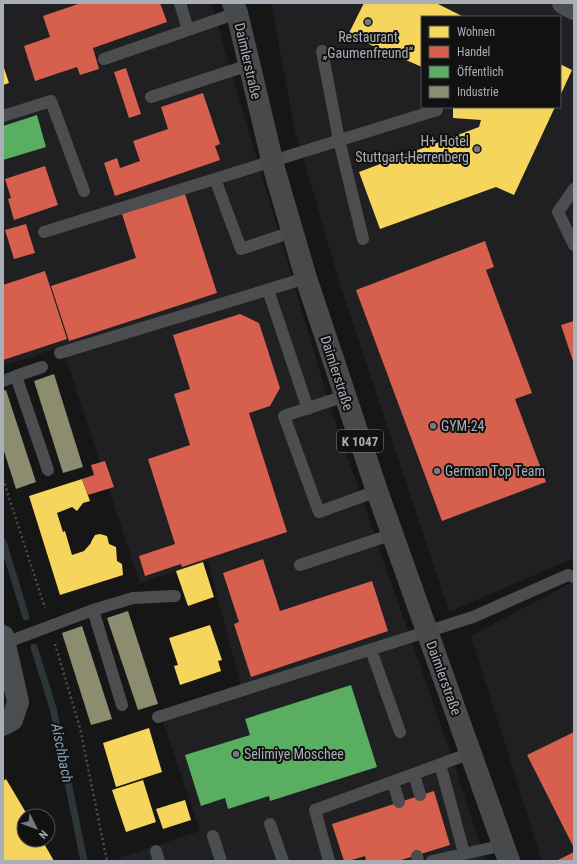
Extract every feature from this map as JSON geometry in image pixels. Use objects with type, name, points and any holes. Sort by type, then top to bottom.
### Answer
[{"type":"main road","name":"Daimlerstraße","points":[[235,6],[272,161],[306,278],[377,491],[506,853]]},
{"type":"street","points":[[563,3],[574,9]]},
{"type":"street","points":[[3,725],[12,720],[18,702],[4,639]]},
{"type":"lane","points":[[180,3],[188,30]]},
{"type":"lane","points":[[104,59],[188,30],[235,6]]},
{"type":"lane","points":[[322,51],[339,140],[363,239]]},
{"type":"lane","points":[[151,97],[249,65]]},
{"type":"lane","points":[[3,116],[51,101],[84,191]]},
{"type":"lane","points":[[44,232],[437,110]]},
{"type":"lane","points":[[215,179],[241,250],[292,232]]},
{"type":"lane","points":[[574,189],[558,212],[574,244]]},
{"type":"lane","points":[[60,353],[306,278]]},
{"type":"lane","points":[[268,290],[308,409]]},
{"type":"lane","points":[[3,381],[42,367]]},
{"type":"lane","points":[[16,376],[48,470]]},
{"type":"lane","points":[[345,396],[284,416],[319,512],[377,491]]},
{"type":"lane","points":[[300,565],[393,534]]},
{"type":"lane","points":[[158,717],[473,617],[572,575]]},
{"type":"lane","points":[[4,639],[133,598],[175,596]]},
{"type":"lane","points":[[93,610],[122,705]]},
{"type":"lane","points":[[372,650],[400,732]]},
{"type":"lane","points":[[329,861],[315,810],[471,753]]},
{"type":"lane","points":[[440,764],[464,853]]},
{"type":"lane","points":[[414,774],[420,795]]},
{"type":"lane","points":[[393,782],[399,802]]},
{"type":"lane","points":[[270,824],[283,861]]},
{"type":"lane","points":[[213,836],[221,861]]},
{"type":"lane","points":[[437,856],[464,853],[506,853]]},
{"type":"path","points":[[3,479],[50,625],[80,728],[107,861]]},
{"type":"shaded area","points":[[3,3],[211,3],[332,413],[446,740],[486,861],[114,861],[200,831],[160,712],[241,686],[208,561],[140,583],[62,347],[3,366]]},
{"type":"shaded area","points":[[271,3],[574,3],[574,558],[449,612],[340,284],[295,131]]},
{"type":"shaded area","points":[[574,581],[574,861],[542,861],[471,636]]},
{"type":"building: Wohnen","points":[[364,3],[436,3],[462,16],[421,16],[421,67],[348,35]]},
{"type":"building: Wohnen","points":[[561,64],[572,70],[561,94]]},
{"type":"building: Wohnen","points":[[3,65],[9,83],[3,85]]},
{"type":"building: Wohnen","name":"H+ Hotel Stuttgart-Herrenberg","points":[[453,108],[555,108],[514,195],[496,187],[380,229],[359,172],[479,127],[481,120],[453,118]]},
{"type":"building: Wohnen","points":[[82,479],[90,501],[83,503],[77,511],[72,507],[57,513],[63,532],[65,531],[72,555],[84,551],[91,543],[95,535],[100,534],[107,536],[109,544],[116,547],[117,561],[122,564],[123,575],[60,595],[29,496]]},
{"type":"building: Wohnen","points":[[203,562],[214,597],[188,606],[176,571]]},
{"type":"building: Wohnen","points":[[210,625],[222,660],[218,661],[221,671],[180,685],[174,666],[178,665],[169,638]]},
{"type":"building: Wohnen","points":[[149,728],[162,772],[116,787],[103,743]]},
{"type":"building: Wohnen","points":[[6,779],[23,808],[16,808],[16,848],[47,848],[54,861],[5,861],[3,858],[3,781]]},
{"type":"building: Wohnen","points":[[143,780],[156,822],[126,832],[112,790]]},
{"type":"building: Wohnen","points":[[185,800],[191,820],[163,829],[156,809]]},
{"type":"building: Handel","points":[[81,3],[160,3],[167,22],[93,48],[99,69],[80,75],[77,67],[35,81],[24,46],[50,37],[43,16]]},
{"type":"building: Handel","points":[[126,68],[141,114],[129,118],[114,72]]},
{"type":"building: Handel","points":[[203,93],[220,144],[215,146],[220,160],[115,196],[104,163],[117,158],[120,168],[140,161],[133,141],[168,129],[161,107]]},
{"type":"building: Handel","points":[[45,166],[58,205],[14,220],[8,199],[11,198],[5,179]]},
{"type":"building: Handel","points":[[185,194],[217,293],[69,341],[51,286],[136,258],[122,214]]},
{"type":"building: Handel","points":[[26,224],[35,253],[14,259],[5,230]]},
{"type":"building: Handel","points":[[485,241],[494,267],[486,270],[532,393],[515,399],[546,482],[442,521],[356,290]]},
{"type":"building: Handel","points":[[45,271],[67,339],[3,360],[3,285]]},
{"type":"building: Handel","points":[[240,314],[259,323],[280,388],[270,406],[249,413],[287,532],[182,567],[181,564],[145,576],[139,556],[175,544],[148,459],[190,445],[174,394],[190,389],[173,335]]},
{"type":"building: Handel","points":[[574,321],[574,364],[561,325]]},
{"type":"building: Handel","points":[[105,461],[114,487],[88,495],[82,479],[94,475],[91,465]]},
{"type":"building: Handel","points":[[263,559],[280,611],[372,581],[388,631],[251,677],[234,624],[239,622],[223,573]]},
{"type":"building: Handel","points":[[574,732],[574,848],[527,755]]},
{"type":"building: Handel","points":[[434,791],[450,845],[398,861],[366,861],[365,856],[344,861],[332,824]]},
{"type":"building: Handel","points":[[574,852],[574,861],[556,861]]},
{"type":"building: Öffentlich","points":[[37,115],[46,147],[3,160],[3,126]]},
{"type":"building: Öffentlich","points":[[351,685],[377,767],[270,801],[269,796],[228,809],[225,798],[201,806],[185,755],[250,735],[245,719]]},
{"type":"building: Industrie","points":[[54,374],[83,467],[63,473],[34,381]]},
{"type":"building: Industrie","points":[[6,390],[36,482],[16,489],[3,448],[3,391]]},
{"type":"building: Industrie","points":[[128,611],[158,704],[138,710],[107,618]]},
{"type":"building: Industrie","points":[[82,626],[112,719],[91,725],[62,633]]},
{"type":"waterway","name":"Aischbach","points":[[3,542],[26,617]]},
{"type":"waterway","name":"Aischbach","points":[[34,647],[53,708],[84,861]]},
{"type":"place","name":"Restaurant „Gaumenfreund“","points":[[368,22]]},
{"type":"place","name":"H+ Hotel Stuttgart-Herrenberg","points":[[477,149]]},
{"type":"place","name":"GYM-24","points":[[433,426]]},
{"type":"place","name":"German Top Team","points":[[437,471]]},
{"type":"place","name":"Selimiye Moschee","points":[[236,754]]}]
